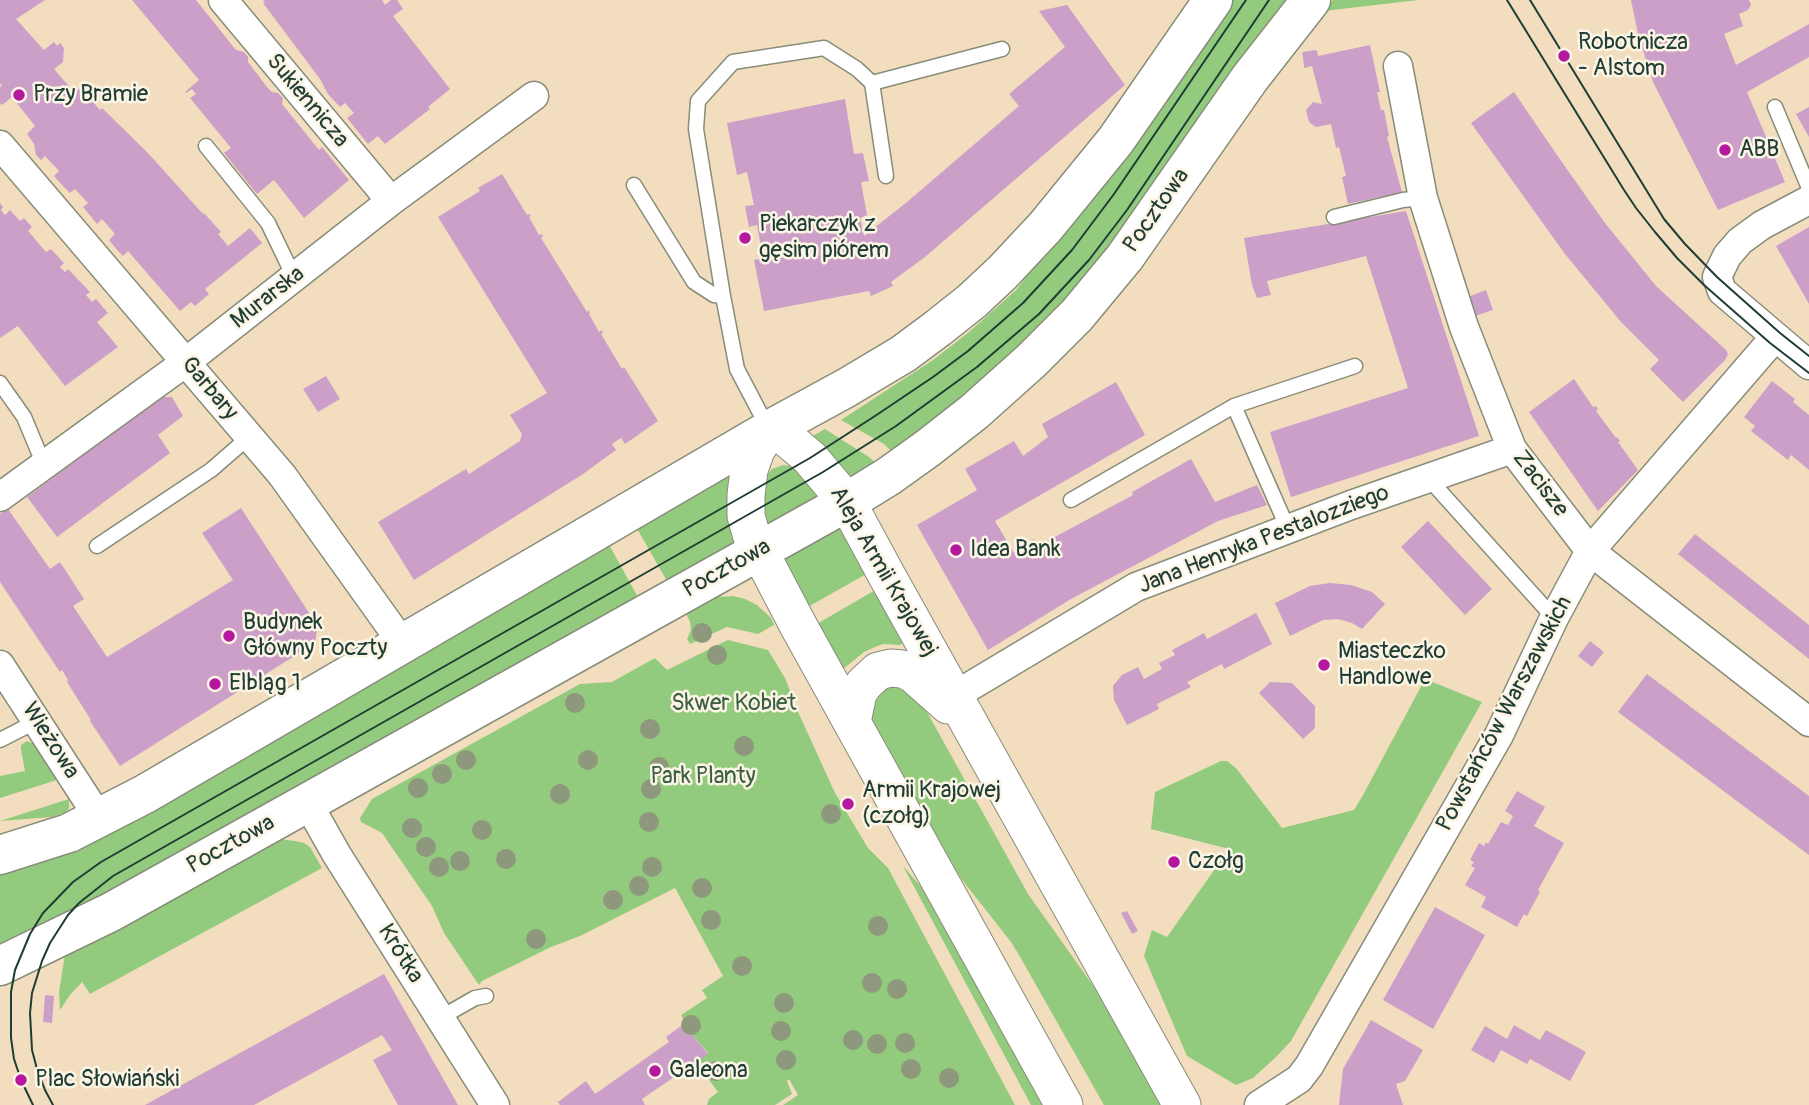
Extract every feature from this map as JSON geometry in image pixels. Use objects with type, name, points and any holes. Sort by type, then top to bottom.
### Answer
[{"type":"main road","points":[[0,855],[69,833],[145,794],[903,354],[972,301],[1046,226],[1116,139],[1213,0]]},
{"type":"main road","name":"Pocztowa","points":[[0,966],[111,912],[758,552],[889,476],[974,412],[1077,316],[1125,257],[1250,78],[1311,0]]},
{"type":"street","name":"Sukiennicza","points":[[223,0],[391,201]]},
{"type":"street","name":"Zacisze","points":[[1398,66],[1423,198],[1464,327],[1512,449],[1590,551],[1809,722]]},
{"type":"street","name":"Murarska","points":[[0,497],[186,362],[391,201],[534,96]]},
{"type":"street","name":"Garbary","points":[[0,145],[282,475],[402,644]]},
{"type":"street","points":[[1809,200],[1762,225],[1740,241],[1727,256],[1717,277],[1722,291],[1809,365]]},
{"type":"street","name":"Powstańców Warszawskich","points":[[1259,1105],[1289,1097],[1309,1066],[1499,735],[1554,618],[1590,551],[1775,337]]},
{"type":"street","name":"Aleja Armii Krajowej","points":[[769,430],[783,435],[810,458],[847,502],[1182,1105]]},
{"type":"street","points":[[769,430],[756,450],[749,470],[746,516],[751,537],[1064,1105]]},
{"type":"street","name":"Jana Henryka Pestalozziego","points":[[962,710],[1136,587],[1351,505],[1512,449]]},
{"type":"street","name":"Wieżowa","points":[[0,665],[99,818]]},
{"type":"street","points":[[852,722],[858,693],[864,684],[878,671],[891,668],[912,673],[962,710]]},
{"type":"street","name":"Krótka","points":[[307,802],[337,855],[495,1105]]},
{"type":"lane","points":[[769,430],[737,369],[696,129],[698,101],[733,62],[824,48],[857,69],[872,83],[886,176]]},
{"type":"lane","points":[[872,83],[1002,49]]},
{"type":"lane","points":[[1775,107],[1809,188]]},
{"type":"lane","points":[[206,146],[268,223],[294,277]]},
{"type":"lane","points":[[634,185],[694,282],[713,295],[723,296]]},
{"type":"lane","points":[[1335,217],[1403,200],[1423,198]]},
{"type":"lane","points":[[1071,500],[1234,406],[1355,366]]},
{"type":"lane","points":[[0,383],[24,417],[44,465]]},
{"type":"lane","points":[[1234,406],[1288,529]]},
{"type":"lane","points":[[97,546],[211,470],[249,437]]},
{"type":"lane","points":[[1429,479],[1554,618]]},
{"type":"lane","points":[[0,740],[37,721]]},
{"type":"lane","points":[[440,1018],[475,998],[486,996]]},
{"type":"green space","points":[[1231,0],[1292,0],[1085,280],[998,370],[893,453],[884,444],[841,420],[933,360],[1016,290],[1133,143]]},
{"type":"green space","points":[[1333,0],[1418,0],[1324,11]]},
{"type":"green space","points":[[825,429],[877,464],[850,481],[811,437]]},
{"type":"green space","points":[[783,465],[790,466],[814,482],[823,495],[767,528],[759,513],[768,474],[772,469]]},
{"type":"green space","points":[[732,468],[739,541],[668,583],[635,525]]},
{"type":"green space","points":[[841,526],[868,573],[806,608],[781,558]]},
{"type":"green space","points":[[607,541],[639,599],[73,915],[0,948],[0,872]]},
{"type":"green space","points":[[877,589],[903,643],[875,647],[864,652],[842,670],[815,625]]},
{"type":"green space","points":[[733,596],[757,605],[771,618],[774,625],[758,634],[727,627],[690,644],[687,639],[691,630],[690,622],[686,613],[716,597]]},
{"type":"green space","name":"Park Planty","points":[[728,640],[768,650],[785,678],[835,793],[868,848],[888,868],[1015,1105],[783,1105],[798,1095],[789,1079],[787,1081],[792,1094],[775,1105],[707,1105],[709,1099],[718,1092],[696,1062],[708,1053],[692,1035],[681,1015],[707,998],[702,990],[723,976],[675,888],[482,981],[479,985],[444,933],[432,906],[382,833],[361,822],[360,818],[372,799],[580,684],[612,682],[655,658],[667,670]]},
{"type":"green space","points":[[1425,679],[1482,702],[1291,1041],[1253,1078],[1236,1085],[1187,1056],[1144,956],[1152,930],[1167,937],[1229,849],[1151,829],[1155,792],[1221,761],[1227,761],[1236,768],[1282,828],[1354,810]]},
{"type":"green space","points":[[884,681],[917,694],[1028,894],[1104,1001],[1162,1105],[1104,1105],[1019,955],[943,851],[871,723],[871,693]]},
{"type":"green space","points":[[27,741],[37,745],[60,779],[0,798],[0,776],[25,771],[21,745]]},
{"type":"green space","points":[[69,799],[66,812],[52,817],[0,821]]},
{"type":"green space","points":[[279,839],[304,843],[310,847],[322,868],[90,994],[82,982],[60,1010],[59,992],[65,954]]},
{"type":"green space","points":[[903,866],[922,888],[1043,1105],[1031,1105]]},
{"type":"building","points":[[0,0],[45,0],[16,19],[44,50],[54,42],[57,46],[60,43],[64,48],[63,62],[54,69],[74,92],[84,86],[97,101],[94,103],[100,110],[102,108],[147,152],[204,213],[221,232],[218,234],[228,246],[250,228],[262,243],[205,289],[209,294],[195,306],[191,302],[180,311],[128,251],[123,256],[118,251],[109,240],[115,234],[102,219],[97,224],[83,207],[88,203],[75,189],[70,193],[64,187],[54,176],[59,171],[45,156],[41,160],[36,155],[34,144],[27,134],[35,126],[12,97],[2,105],[0,103]]},
{"type":"building","points":[[132,0],[196,0],[236,50],[244,52],[248,62],[267,87],[283,98],[282,104],[319,150],[322,147],[349,180],[304,218],[274,180],[257,194],[224,153],[231,148],[190,98],[196,94],[192,89],[185,92],[199,80]]},
{"type":"building","points":[[263,0],[382,0],[385,5],[391,0],[397,0],[403,9],[393,16],[450,89],[428,107],[430,109],[385,144],[378,136],[368,144],[347,118],[354,113],[345,103],[340,107],[328,94]]},
{"type":"building","points":[[1631,0],[1749,0],[1751,5],[1748,10],[1739,14],[1743,26],[1724,34],[1736,65],[1809,24],[1809,57],[1747,92],[1785,182],[1718,210],[1653,82]]},
{"type":"building","points":[[1067,5],[1125,85],[925,257],[891,282],[893,286],[871,296],[869,291],[764,311],[754,260],[763,258],[757,225],[749,227],[745,206],[754,205],[747,172],[737,175],[727,123],[845,99],[854,154],[863,153],[869,181],[861,182],[867,215],[860,218],[864,236],[1019,106],[1009,94],[1065,47],[1039,11]]},
{"type":"building","points":[[1370,45],[1380,92],[1377,92],[1381,110],[1384,110],[1387,137],[1402,192],[1348,204],[1342,177],[1346,176],[1331,124],[1316,127],[1309,122],[1306,110],[1313,102],[1322,104],[1312,66],[1304,68],[1302,55],[1303,52],[1315,50],[1318,56]]},
{"type":"building","points":[[1514,92],[1605,223],[1656,286],[1726,350],[1728,354],[1725,360],[1683,402],[1650,369],[1659,360],[1621,322],[1565,254],[1471,123]]},
{"type":"building","points":[[1809,107],[1809,137],[1796,114]]},
{"type":"building","points":[[502,174],[527,215],[531,216],[529,217],[539,235],[542,234],[541,238],[587,312],[589,310],[599,332],[602,330],[601,334],[622,369],[624,367],[658,421],[625,444],[621,438],[612,444],[616,450],[583,474],[414,580],[378,522],[466,469],[469,474],[520,441],[522,434],[510,415],[547,393],[438,217]]},
{"type":"building","points":[[0,203],[5,215],[10,210],[20,221],[24,218],[32,227],[28,231],[46,252],[51,249],[64,263],[60,267],[65,272],[68,269],[90,292],[86,295],[92,302],[96,299],[108,313],[97,322],[118,347],[65,386],[18,326],[0,338]]},
{"type":"building","points":[[1406,211],[1479,436],[1291,497],[1270,432],[1408,388],[1366,256],[1267,281],[1271,295],[1257,298],[1252,285],[1244,238]]},
{"type":"building","points":[[1809,227],[1809,304],[1776,246]]},
{"type":"building","points":[[1486,290],[1493,310],[1475,316],[1468,297]]},
{"type":"building","points":[[326,376],[340,399],[318,412],[303,389]]},
{"type":"building","points":[[1574,379],[1593,407],[1596,406],[1596,411],[1620,441],[1618,442],[1638,470],[1598,511],[1529,412]]},
{"type":"building","points":[[1772,381],[1795,399],[1793,402],[1809,415],[1809,470],[1791,455],[1788,460],[1751,431],[1755,426],[1744,417]]},
{"type":"building","points":[[1116,382],[1145,435],[995,521],[1014,553],[1034,539],[1038,546],[1133,495],[1132,492],[1191,459],[1215,502],[1257,485],[1267,505],[1218,521],[1071,599],[988,650],[917,525],[977,490],[965,469],[1014,441],[1023,456],[1048,437],[1042,424]]},
{"type":"building","points":[[161,397],[172,397],[183,416],[158,435],[170,453],[57,537],[27,497]]},
{"type":"building","name":"Budynek Główny Poczty","points":[[241,508],[311,616],[317,629],[315,643],[120,766],[90,721],[62,670],[60,672],[0,582],[0,514],[8,509],[50,569],[60,562],[84,599],[73,606],[107,657],[233,580],[202,533]]},
{"type":"building","points":[[1428,521],[1492,589],[1465,615],[1401,547]]},
{"type":"building","points":[[1695,534],[1809,625],[1809,659],[1678,554]]},
{"type":"building","points":[[1330,583],[1351,585],[1372,592],[1385,604],[1362,629],[1338,619],[1323,620],[1290,636],[1275,603],[1310,586]]},
{"type":"building","points":[[1256,613],[1272,644],[1224,669],[1222,664],[1187,682],[1191,687],[1157,704],[1159,709],[1127,725],[1114,700],[1113,686],[1122,675],[1138,667],[1144,679],[1162,669],[1159,663],[1175,655],[1172,650],[1204,633],[1207,639]]},
{"type":"building","points":[[1590,641],[1604,652],[1592,667],[1578,656]]},
{"type":"building","points":[[1647,674],[1809,796],[1809,855],[1618,712]]},
{"type":"building","points":[[1270,682],[1292,683],[1315,706],[1315,728],[1303,739],[1259,693]]},
{"type":"building","points":[[1517,791],[1545,807],[1534,826],[1564,843],[1527,916],[1524,914],[1517,927],[1481,907],[1486,897],[1465,885],[1475,868],[1471,866],[1474,862],[1470,860],[1479,843],[1484,846],[1486,842],[1488,844],[1501,822],[1508,825],[1513,816],[1505,811]]},
{"type":"building","points":[[1435,907],[1485,935],[1433,1029],[1383,1000]]},
{"type":"building","points":[[1127,911],[1138,931],[1132,934],[1121,913]]},
{"type":"building","points":[[384,974],[458,1105],[398,1105],[373,1060],[392,1050],[382,1035],[254,1105],[145,1105]]},
{"type":"building","points":[[45,995],[54,996],[52,1023],[43,1022]]},
{"type":"building","points":[[1371,1020],[1423,1050],[1405,1081],[1396,1084],[1403,1105],[1339,1105],[1343,1069]]},
{"type":"building","name":"Galeona","points":[[685,1023],[708,1054],[642,1099],[645,1105],[560,1105],[558,1102],[586,1081],[595,1094],[669,1042],[666,1037]]},
{"type":"building","points":[[1514,1025],[1540,1040],[1546,1030],[1586,1052],[1570,1081],[1530,1059],[1527,1064],[1501,1050],[1494,1063],[1471,1050],[1485,1026],[1507,1039]]},
{"type":"tram line","points":[[33,1105],[14,1059],[11,992],[15,970],[30,934],[43,913],[73,882],[101,862],[810,458],[968,351],[1023,303],[1072,250],[1114,194],[1246,0]]},
{"type":"tram line","points":[[53,1105],[45,1090],[32,1050],[32,993],[50,943],[79,903],[113,876],[823,472],[896,426],[977,367],[1039,314],[1089,260],[1127,210],[1269,0]]},
{"type":"tram line","points":[[1507,0],[1624,190],[1655,232],[1704,285],[1809,373]]},
{"type":"tram line","points":[[1530,0],[1664,219],[1717,277],[1809,356]]},
{"type":"place","name":"Robotnicza - Alstom","points":[[1564,56]]},
{"type":"place","name":"Przy Bramie","points":[[19,95]]},
{"type":"place","name":"ABB","points":[[1725,150]]},
{"type":"place","name":"Piekarczyk z gęsim piórem","points":[[745,238]]},
{"type":"place","name":"Idea Bank","points":[[956,550]]},
{"type":"place","name":"Budynek Główny Poczty","points":[[229,636]]},
{"type":"place","name":"Miasteczko Handlowe","points":[[1324,665]]},
{"type":"place","name":"Elbląg 1","points":[[215,684]]},
{"type":"place","name":"Armii Krajowej (czołg)","points":[[848,804]]},
{"type":"place","name":"Czołg","points":[[1174,862]]},
{"type":"place","name":"Galeona","points":[[655,1071]]},
{"type":"place","name":"Plac Słowiański","points":[[21,1080]]},
{"type":"park label","name":"Skwer Kobiet","points":[[734,704]]}]
